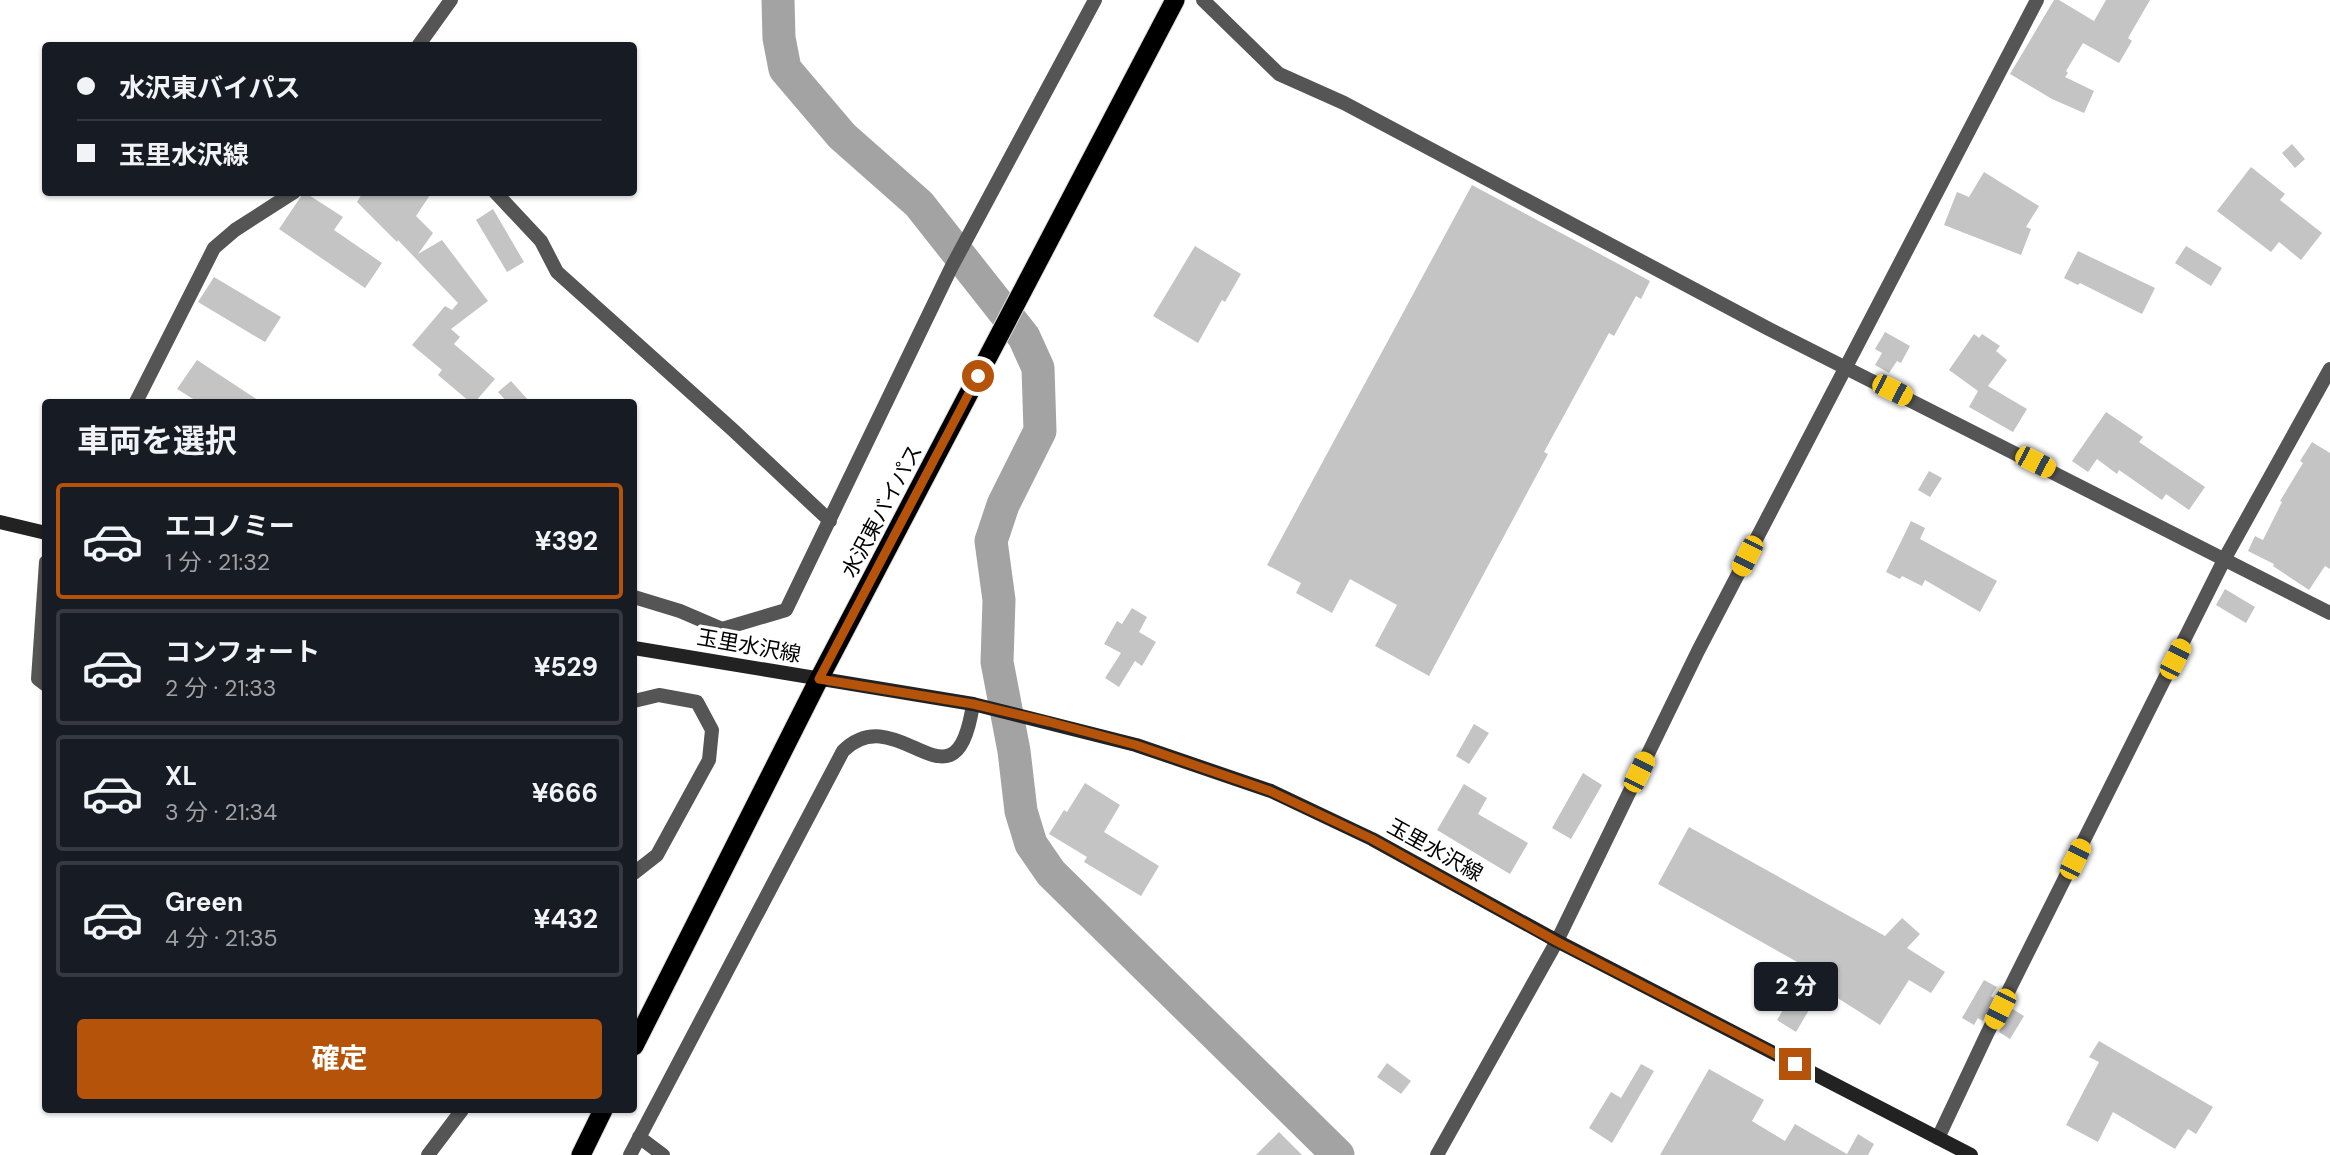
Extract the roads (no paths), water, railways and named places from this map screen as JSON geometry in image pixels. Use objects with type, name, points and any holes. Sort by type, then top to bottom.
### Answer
[{"type":"highway","name":"水沢東バイパス","points":[[637,1040],[819,679],[1175,0]]},
{"type":"highway","points":[[581,1155],[602,1113]]},
{"type":"main road","points":[[0,522],[42,532]]},
{"type":"main road","name":"玉里水沢線","points":[[637,649],[973,704],[1136,745],[1270,791],[1372,839],[1556,941],[1971,1155]]},
{"type":"street","points":[[421,42],[451,0]]},
{"type":"street","points":[[637,598],[680,611],[722,629],[786,610],[975,220],[1094,0]]},
{"type":"street","points":[[1203,0],[1279,74],[1343,103],[1767,328],[2330,612]]},
{"type":"street","points":[[1437,1155],[1556,941],[1698,651],[2037,0]]},
{"type":"street","points":[[138,399],[214,248],[235,230],[288,196]]},
{"type":"street","points":[[499,196],[541,241],[557,272],[830,521]]},
{"type":"street","points":[[1938,1138],[1987,1034],[2225,558],[2330,369]]},
{"type":"street","points":[[42,620],[38,679],[42,682]]},
{"type":"street","points":[[637,700],[659,695],[697,702],[712,730],[709,760],[657,855],[637,871]]},
{"type":"street","points":[[630,1155],[843,751],[850,744],[870,735],[892,738],[929,754],[952,756],[965,741],[973,704]]},
{"type":"street","points":[[428,1155],[459,1113]]},
{"type":"street","points":[[639,1137],[663,1155]]},
{"type":"waterway","points":[[778,0],[779,38],[785,69],[842,136],[919,204],[1024,337],[1038,368],[1040,431],[1003,505],[991,541],[999,600],[997,662],[1014,751],[1021,811],[1031,844],[1051,873],[1338,1155]]}]
